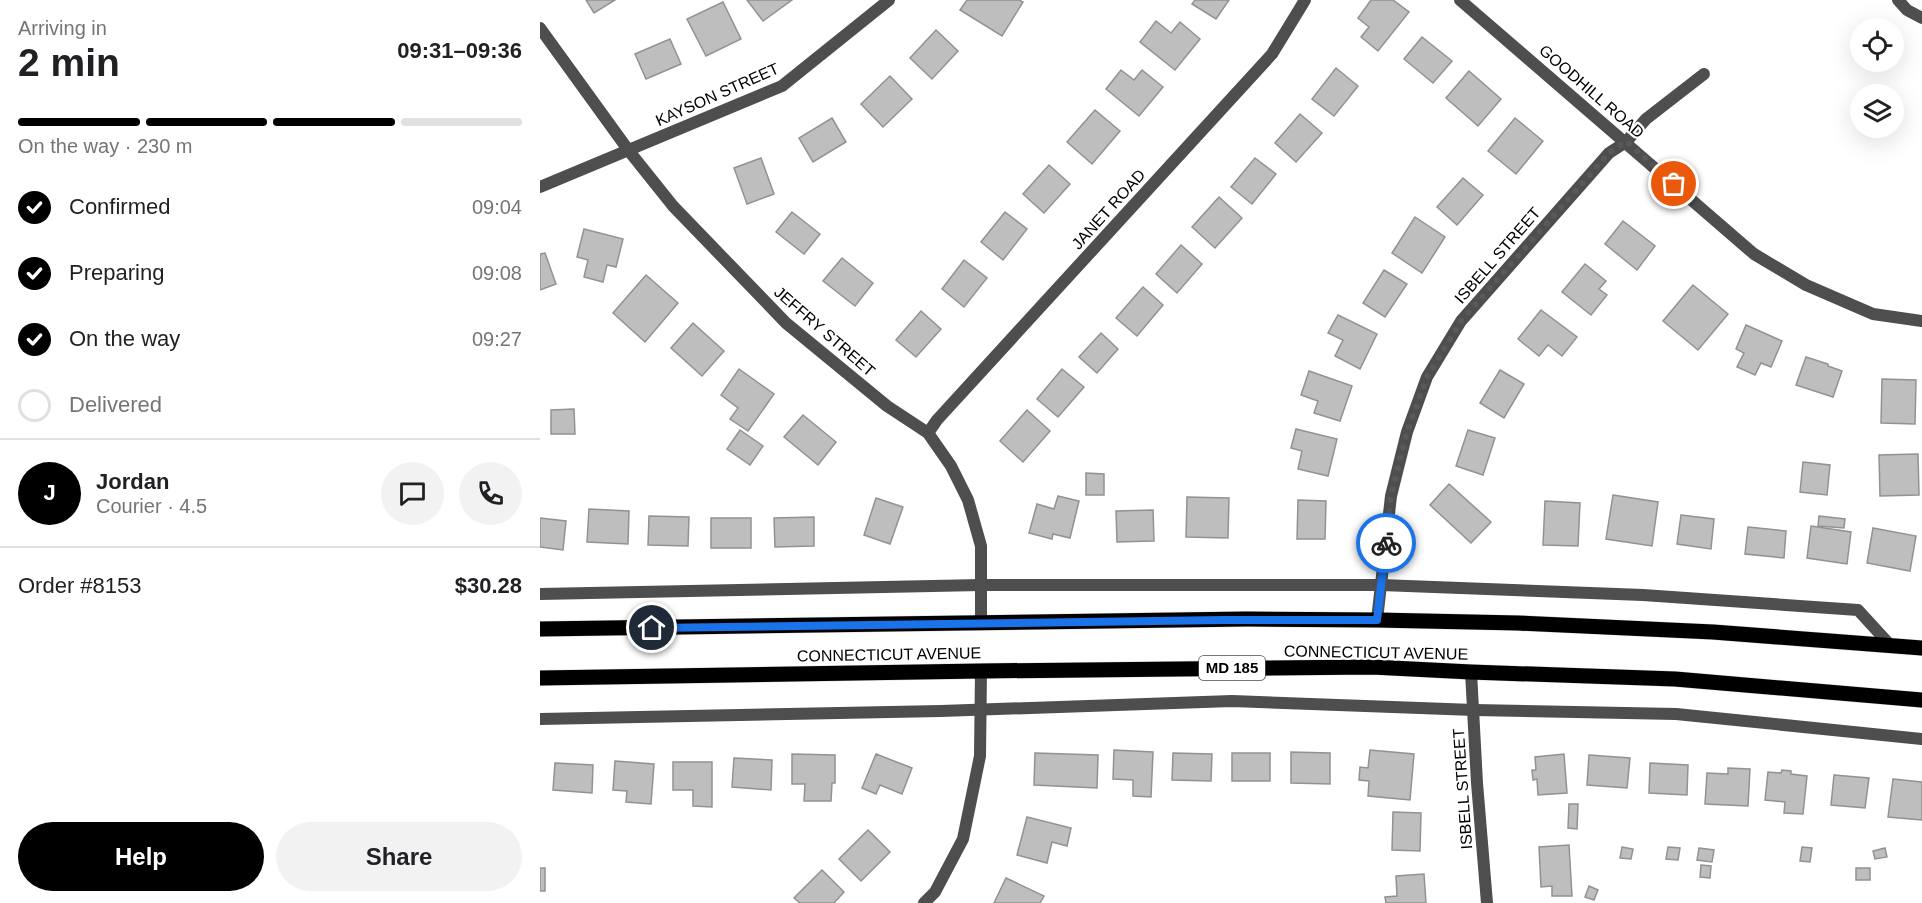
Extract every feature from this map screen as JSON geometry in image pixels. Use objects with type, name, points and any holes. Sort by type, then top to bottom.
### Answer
[{"type":"main road","name":"CONNECTICUT AVENUE","points":[[540,630],[1377,620],[1518,623],[1713,632],[1922,648]]},
{"type":"main road","name":"CONNECTICUT AVENUE","points":[[540,678],[1372,667],[1676,679],[1922,700]]},
{"type":"street","name":"KAYSON STREET","points":[[540,187],[782,86],[890,0]]},
{"type":"street","name":"JANET ROAD","points":[[928,434],[937,420],[1272,54],[1305,0]]},
{"type":"street","name":"GOODHILL ROAD","points":[[1460,0],[1626,141],[1754,254],[1806,285],[1873,314],[1922,321]]},
{"type":"street","points":[[1898,0],[1907,10],[1922,18]]},
{"type":"street","name":"JEFFRY STREET","points":[[540,28],[629,151],[673,206],[786,323],[887,406],[928,434],[951,466],[968,500],[981,546],[981,623]]},
{"type":"street","name":"ISBELL STREET","points":[[1377,620],[1391,496],[1407,432],[1427,377],[1461,321],[1609,153],[1626,141],[1646,119],[1704,74]]},
{"type":"street","points":[[540,594],[981,585],[1381,585],[1643,595],[1858,610],[1891,646]]},
{"type":"street","points":[[924,903],[935,892],[963,838],[980,756],[981,671]]},
{"type":"street","name":"ISBELL STREET","points":[[1472,672],[1477,783],[1487,903]]},
{"type":"street","points":[[540,719],[980,710],[1232,701],[1474,710],[1676,714],[1922,739]]},
{"type":"building","points":[[586,0],[615,0],[594,13]]},
{"type":"building","points":[[747,0],[792,0],[763,21]]},
{"type":"building","points":[[967,0],[1019,0],[1023,2],[1002,36],[960,10]]},
{"type":"building","points":[[1195,0],[1229,0],[1216,19],[1192,4]]},
{"type":"building","points":[[1371,0],[1393,0],[1409,12],[1378,51],[1361,37],[1369,27],[1358,18]]},
{"type":"building","points":[[723,2],[741,39],[706,56],[687,19]]},
{"type":"building","points":[[1156,21],[1171,33],[1180,22],[1200,39],[1175,70],[1140,42]]},
{"type":"building","points":[[936,30],[958,51],[932,79],[910,58]]},
{"type":"building","points":[[1422,37],[1452,61],[1433,83],[1404,59]]},
{"type":"building","points":[[670,39],[681,64],[646,79],[635,54]]},
{"type":"building","points":[[1336,68],[1358,86],[1334,116],[1312,99]]},
{"type":"building","points":[[1121,70],[1134,80],[1142,70],[1163,87],[1139,116],[1106,89]]},
{"type":"building","points":[[1469,71],[1501,99],[1478,126],[1446,98]]},
{"type":"building","points":[[890,76],[912,99],[883,127],[861,104]]},
{"type":"building","points":[[1095,110],[1120,131],[1092,164],[1067,142]]},
{"type":"building","points":[[1300,114],[1322,133],[1296,162],[1275,143]]},
{"type":"building","points":[[832,118],[846,142],[813,162],[799,138]]},
{"type":"building","points":[[1515,118],[1543,141],[1516,174],[1488,151]]},
{"type":"building","points":[[761,158],[774,194],[747,204],[734,168]]},
{"type":"building","points":[[1255,158],[1276,174],[1252,204],[1231,187]]},
{"type":"building","points":[[1049,165],[1070,184],[1044,213],[1023,194]]},
{"type":"building","points":[[1463,178],[1483,195],[1457,225],[1437,207]]},
{"type":"building","points":[[1219,197],[1242,218],[1215,248],[1192,227]]},
{"type":"building","points":[[792,212],[820,234],[804,254],[776,232]]},
{"type":"building","points":[[1005,212],[1027,229],[1003,260],[981,242]]},
{"type":"building","points":[[1415,217],[1445,237],[1422,273],[1392,253]]},
{"type":"building","points":[[1623,221],[1655,246],[1637,270],[1605,244]]},
{"type":"building","points":[[584,229],[623,239],[616,267],[607,265],[603,282],[584,277],[588,260],[577,257]]},
{"type":"building","points":[[1181,245],[1202,264],[1177,293],[1156,274]]},
{"type":"building","points":[[545,253],[556,284],[540,290],[540,254]]},
{"type":"building","points":[[842,258],[873,283],[855,306],[823,281]]},
{"type":"building","points":[[964,260],[987,278],[964,307],[942,289]]},
{"type":"building","points":[[1585,264],[1606,281],[1599,289],[1607,295],[1591,315],[1562,292]]},
{"type":"building","points":[[1384,270],[1407,284],[1385,317],[1363,303]]},
{"type":"building","points":[[646,275],[678,303],[645,342],[613,313]]},
{"type":"building","points":[[1693,285],[1728,314],[1698,350],[1663,321]]},
{"type":"building","points":[[1143,287],[1163,305],[1137,336],[1116,318]]},
{"type":"building","points":[[1541,310],[1577,337],[1562,356],[1548,345],[1539,356],[1518,339]]},
{"type":"building","points":[[921,311],[941,329],[916,357],[896,340]]},
{"type":"building","points":[[1338,315],[1377,334],[1360,369],[1335,356],[1343,340],[1328,333]]},
{"type":"building","points":[[693,323],[724,351],[702,376],[671,348]]},
{"type":"building","points":[[1746,325],[1782,341],[1771,367],[1761,363],[1755,375],[1737,367],[1744,353],[1736,349]]},
{"type":"building","points":[[1101,333],[1118,349],[1097,373],[1079,357]]},
{"type":"building","points":[[1806,357],[1842,371],[1833,397],[1796,385]]},
{"type":"building","points":[[739,369],[774,394],[748,431],[730,419],[738,408],[721,395]]},
{"type":"building","points":[[1062,369],[1084,387],[1058,417],[1037,399]]},
{"type":"building","points":[[1500,370],[1524,384],[1504,418],[1480,403]]},
{"type":"building","points":[[1309,371],[1352,386],[1340,421],[1314,413],[1318,401],[1301,395]]},
{"type":"building","points":[[1882,379],[1916,380],[1915,424],[1881,423]]},
{"type":"building","points":[[574,409],[575,434],[551,434],[551,410]]},
{"type":"building","points":[[1027,410],[1050,431],[1023,462],[1000,441]]},
{"type":"building","points":[[803,415],[836,442],[818,465],[784,437]]},
{"type":"building","points":[[1296,429],[1337,439],[1328,476],[1298,469],[1302,451],[1291,448]]},
{"type":"building","points":[[740,430],[763,446],[750,465],[727,449]]},
{"type":"building","points":[[1468,430],[1495,438],[1483,475],[1456,466]]},
{"type":"building","points":[[1918,454],[1919,495],[1880,496],[1879,455]]},
{"type":"building","points":[[1803,462],[1830,465],[1827,495],[1800,492]]},
{"type":"building","points":[[1086,473],[1104,474],[1104,495],[1086,495]]},
{"type":"building","points":[[1449,484],[1491,522],[1471,543],[1430,505]]},
{"type":"building","points":[[1613,495],[1658,502],[1652,546],[1606,539]]},
{"type":"building","points":[[1058,496],[1079,501],[1070,538],[1053,534],[1052,539],[1029,533],[1037,504],[1054,509]]},
{"type":"building","points":[[1187,497],[1229,498],[1228,538],[1186,537]]},
{"type":"building","points":[[876,498],[903,507],[890,544],[864,535]]},
{"type":"building","points":[[1298,500],[1326,501],[1325,539],[1297,539]]},
{"type":"building","points":[[1545,501],[1580,503],[1578,546],[1543,545]]},
{"type":"building","points":[[589,509],[629,511],[628,544],[587,542]]},
{"type":"building","points":[[1153,510],[1154,541],[1117,542],[1116,511]]},
{"type":"building","points":[[1681,515],[1714,519],[1711,549],[1677,544]]},
{"type":"building","points":[[649,516],[689,517],[688,546],[648,545]]},
{"type":"building","points":[[1819,516],[1845,519],[1844,528],[1818,526]]},
{"type":"building","points":[[814,517],[814,546],[775,547],[774,518]]},
{"type":"building","points":[[540,518],[566,521],[563,550],[540,547]]},
{"type":"building","points":[[711,518],[751,518],[751,548],[711,548]]},
{"type":"building","points":[[1811,526],[1851,532],[1847,564],[1807,558]]},
{"type":"building","points":[[1748,527],[1786,531],[1784,558],[1745,554]]},
{"type":"building","points":[[1873,528],[1916,536],[1910,571],[1867,563]]},
{"type":"building","points":[[1114,750],[1153,752],[1151,797],[1133,796],[1133,780],[1113,779]]},
{"type":"building","points":[[1370,750],[1414,754],[1410,800],[1368,796],[1369,781],[1359,780],[1360,767],[1368,768]]},
{"type":"building","points":[[1291,752],[1330,753],[1330,784],[1291,783]]},
{"type":"building","points":[[1035,753],[1098,755],[1097,788],[1034,785]]},
{"type":"building","points":[[1173,753],[1212,754],[1211,781],[1172,780]]},
{"type":"building","points":[[1232,753],[1270,753],[1270,781],[1232,781]]},
{"type":"building","points":[[792,754],[835,755],[835,783],[832,783],[831,801],[804,801],[805,784],[792,784]]},
{"type":"building","points":[[876,754],[912,768],[902,794],[880,785],[876,794],[862,788]]},
{"type":"building","points":[[1564,754],[1567,793],[1538,795],[1537,779],[1533,780],[1532,770],[1536,770],[1535,757]]},
{"type":"building","points":[[1589,755],[1630,758],[1627,788],[1587,785]]},
{"type":"building","points":[[734,758],[772,760],[771,790],[732,787]]},
{"type":"building","points":[[615,761],[654,764],[651,804],[626,802],[627,791],[613,790]]},
{"type":"building","points":[[673,762],[712,762],[712,807],[693,806],[693,790],[673,790]]},
{"type":"building","points":[[555,763],[593,765],[592,793],[553,790]]},
{"type":"building","points":[[1650,763],[1688,765],[1687,795],[1649,793]]},
{"type":"building","points":[[1728,768],[1750,769],[1748,806],[1705,804],[1707,773],[1728,774]]},
{"type":"building","points":[[1782,770],[1807,776],[1803,814],[1784,813],[1785,802],[1765,800],[1768,772],[1781,773]]},
{"type":"building","points":[[1834,775],[1869,778],[1865,808],[1831,805]]},
{"type":"building","points":[[1893,779],[1922,782],[1922,820],[1888,817]]},
{"type":"building","points":[[1569,804],[1578,804],[1577,829],[1568,828]]},
{"type":"building","points":[[1393,812],[1421,813],[1420,851],[1392,850]]},
{"type":"building","points":[[1027,817],[1071,828],[1067,846],[1052,842],[1047,863],[1017,855]]},
{"type":"building","points":[[868,830],[890,852],[861,881],[839,859]]},
{"type":"building","points":[[1569,845],[1572,896],[1552,896],[1552,886],[1541,887],[1539,847]]},
{"type":"building","points":[[1622,847],[1633,849],[1631,859],[1620,858]]},
{"type":"building","points":[[1668,847],[1680,848],[1678,860],[1666,859]]},
{"type":"building","points":[[1802,847],[1812,848],[1810,862],[1800,861]]},
{"type":"building","points":[[1699,848],[1714,850],[1712,862],[1697,860]]},
{"type":"building","points":[[1885,848],[1887,857],[1875,859],[1873,851]]},
{"type":"building","points":[[1701,865],[1711,866],[1710,878],[1700,877]]},
{"type":"building","points":[[540,868],[545,868],[545,891],[540,891]]},
{"type":"building","points":[[1856,868],[1870,868],[1870,880],[1856,880]]},
{"type":"building","points":[[822,870],[844,892],[834,903],[800,903],[794,898]]},
{"type":"building","points":[[1424,874],[1426,903],[1386,903],[1385,897],[1397,896],[1396,876]]},
{"type":"building","points":[[1006,878],[1044,896],[1040,903],[994,903]]},
{"type":"building","points":[[1589,886],[1598,890],[1594,900],[1585,897]]},
{"type":"way so far","points":[[1386,543],[1391,496],[1407,432],[1427,377],[1461,321],[1609,153],[1626,141],[1674,184]]},
{"type":"route","points":[[652,628],[1377,620],[1386,543]]}]
